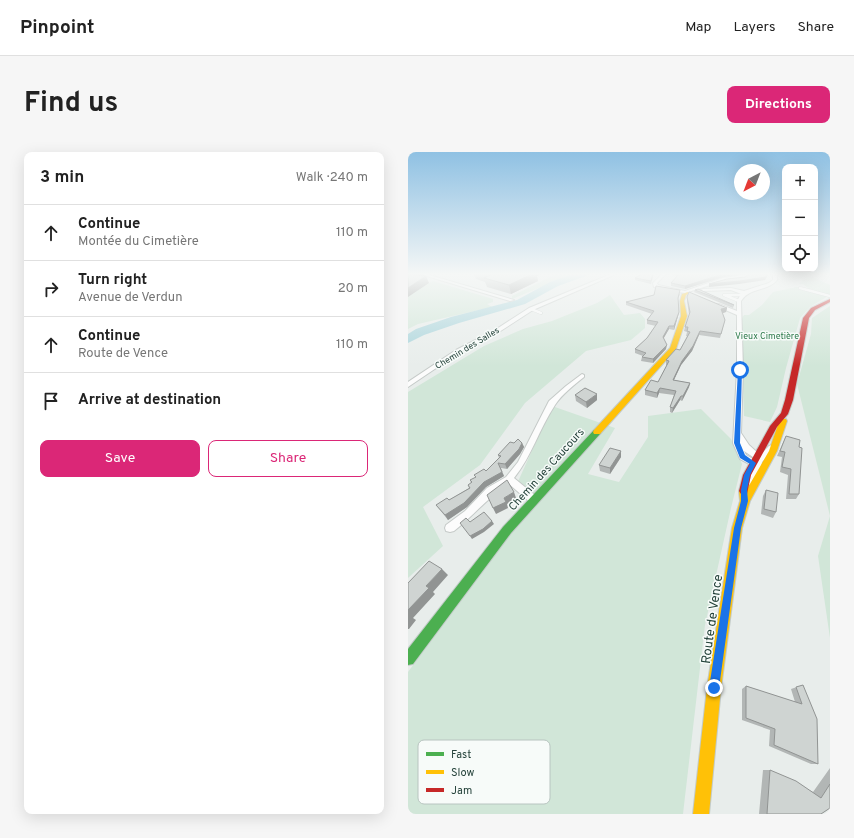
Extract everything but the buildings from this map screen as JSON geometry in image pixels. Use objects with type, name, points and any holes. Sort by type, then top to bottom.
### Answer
[{"type":"main road","name":"Chemin des Caucours","points":[[408,659],[507,530],[672,349],[684,316],[683,305]]},
{"type":"main road","name":"Route de Vence","points":[[701,814],[714,688],[737,528],[745,501],[754,488],[782,427],[806,318],[813,309],[821,305]]},
{"type":"main road","points":[[756,460],[774,426],[784,414]]},
{"type":"main road","name":"Route de Vence","points":[[745,501],[744,490],[747,475],[756,460]]},
{"type":"street","name":"Chemin des Salles","points":[[408,385],[458,351],[497,331],[531,309],[541,305]]},
{"type":"street","points":[[714,305],[739,314]]},
{"type":"street","points":[[739,305],[740,370],[737,443],[742,457],[756,460],[753,482],[754,488]]},
{"type":"street","points":[[450,528],[468,514],[490,491],[509,479],[521,464],[552,402],[568,386],[582,376]]},
{"type":"street","name":"Route de Vence","points":[[756,460],[773,448]]},
{"type":"street","points":[[509,479],[534,500]]},
{"type":"lane","points":[[531,309],[541,313]]},
{"type":"green space","points":[[408,305],[488,305],[492,307],[418,324],[408,329]]},
{"type":"green space","points":[[592,305],[617,305],[624,315],[640,313],[645,319],[645,328],[631,340],[586,351],[525,403],[480,465],[423,507],[443,546],[408,578],[408,392],[484,346],[523,329],[552,321]]},
{"type":"green space","name":"Vieux Cimetière","points":[[762,305],[813,305],[800,318],[777,407],[770,422],[744,416],[741,320],[744,315],[749,315]]},
{"type":"green space","points":[[830,306],[830,516],[797,384],[811,334],[812,318]]},
{"type":"green space","points":[[552,406],[615,428],[588,474],[619,482],[648,437],[648,416],[701,409],[731,439],[742,464],[705,625],[683,814],[408,814],[408,672],[532,504],[516,486]]},
{"type":"green space","points":[[830,516],[830,638],[818,556]]},
{"type":"waterway","points":[[408,339],[420,332],[455,320],[510,305]]},
{"type":"traffic: fast","points":[[408,659],[507,530],[597,432]]},
{"type":"traffic: slow","points":[[597,432],[673,349],[684,316],[683,305]]},
{"type":"traffic: slow","points":[[745,501],[773,451],[783,421]]},
{"type":"traffic: slow","points":[[701,814],[714,688],[737,528],[745,501],[744,491]]},
{"type":"traffic: jam","points":[[744,491],[747,475],[774,426],[784,414],[789,400],[806,318],[813,309],[821,305]]},
{"type":"route","points":[[714,688],[737,528],[745,501],[744,490],[747,475],[753,463],[742,457],[737,443],[740,370]]}]
